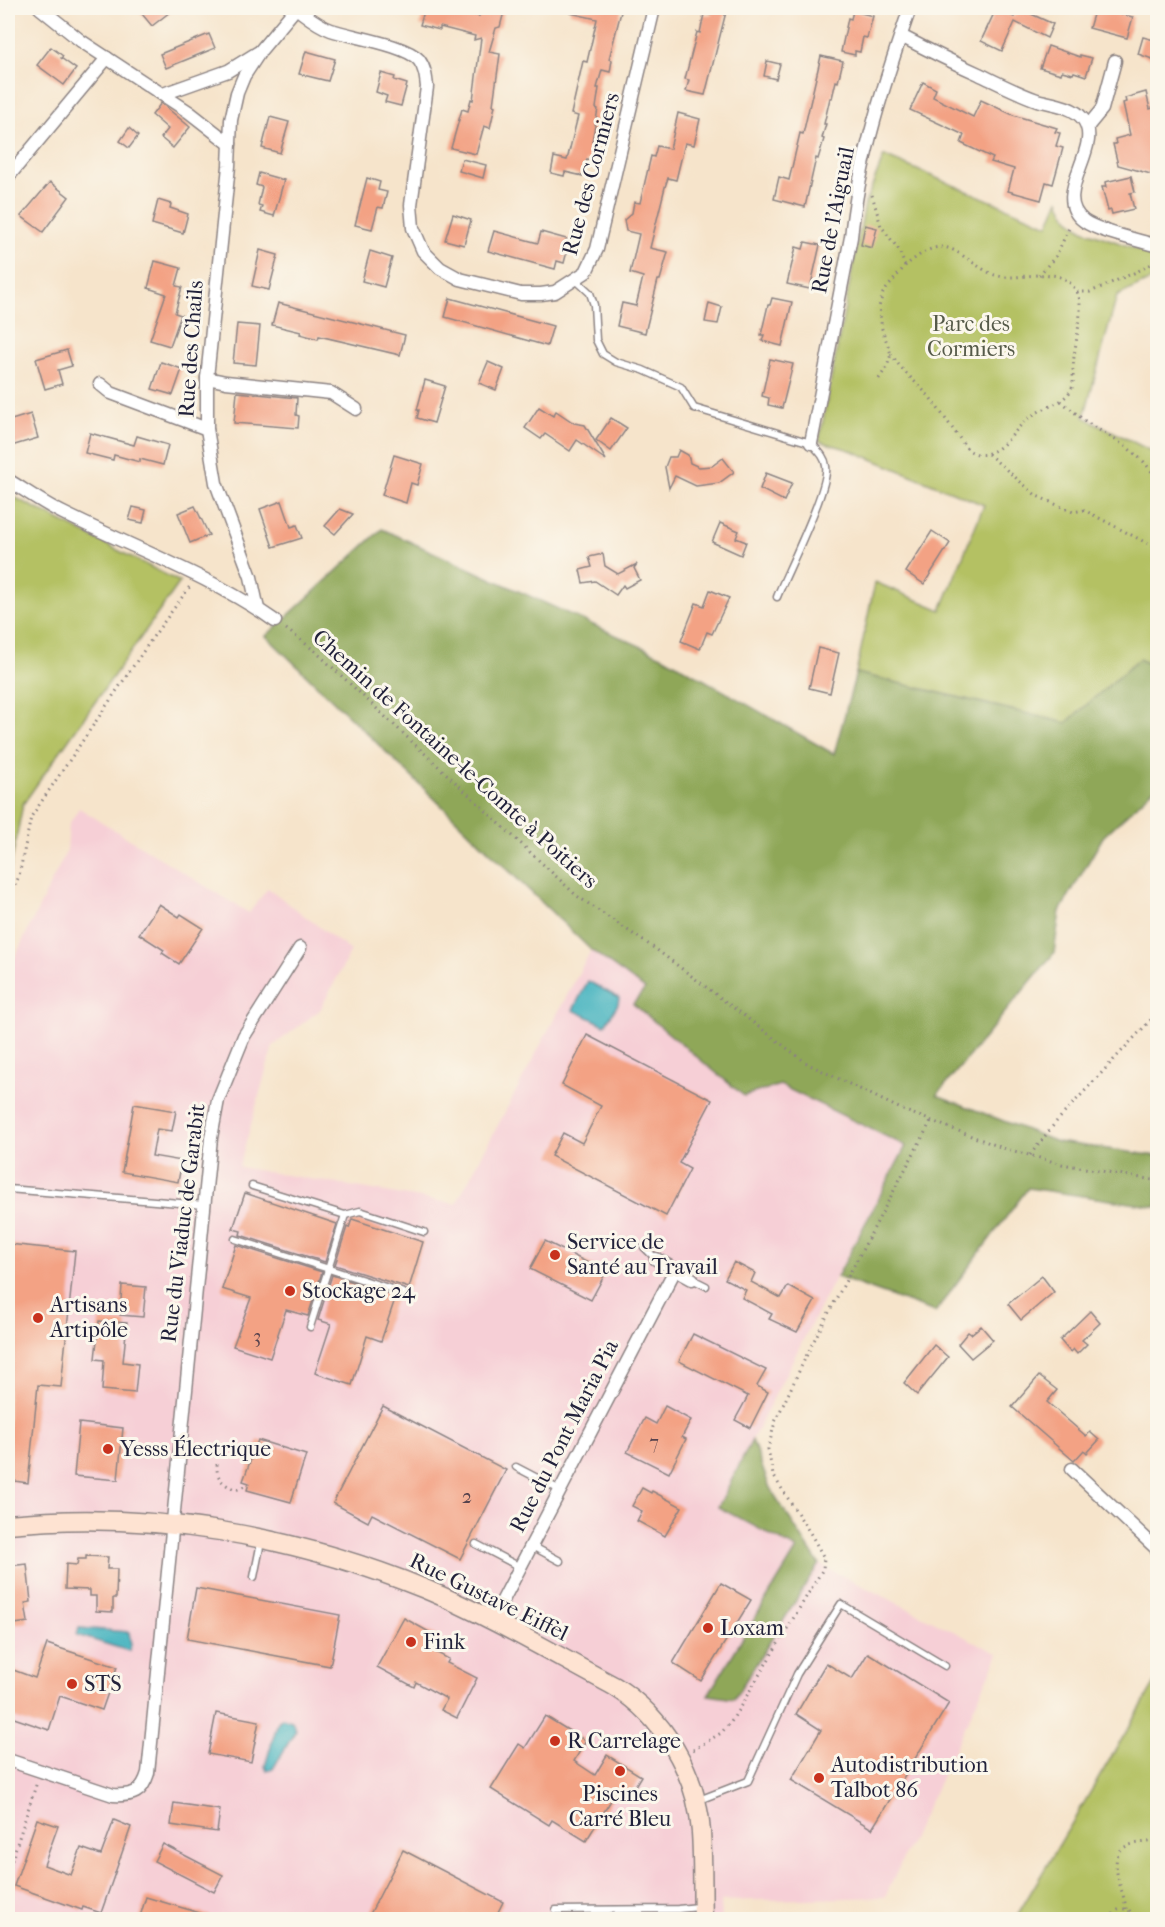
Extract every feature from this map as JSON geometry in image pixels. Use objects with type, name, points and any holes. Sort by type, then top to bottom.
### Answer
[{"type":"street","points":[[40,8],[81,41],[163,94],[230,144]]},
{"type":"street","points":[[163,94],[228,71],[261,50],[296,8]]},
{"type":"street","name":"Rue des Cormiers","points":[[296,8],[317,24],[405,51],[418,59],[426,72],[427,87],[411,205],[413,228],[423,251],[440,268],[460,279],[520,294],[555,292],[586,273],[597,249],[654,8]]},
{"type":"street","name":"Rue de l’Aiguail","points":[[811,443],[851,237],[854,205],[900,36],[910,8]]},
{"type":"street","points":[[900,36],[1016,92],[1073,111],[1082,117],[1088,126]]},
{"type":"street","name":"Rue des Chails","points":[[258,609],[251,577],[216,483],[207,429],[207,378],[231,120],[241,84],[261,50]]},
{"type":"street","points":[[8,177],[107,58]]},
{"type":"street","points":[[1115,61],[1102,110],[1088,126],[1086,147],[1073,193],[1073,204],[1076,212],[1085,221],[1158,246]]},
{"type":"street","points":[[207,378],[331,393],[356,409]]},
{"type":"street","points":[[100,384],[111,393],[207,429]]},
{"type":"street","points":[[8,480],[60,512],[197,577],[258,609],[275,621]]},
{"type":"street","name":"Rue du Viaduc de Garabit","points":[[41,1771],[113,1795],[126,1796],[137,1792],[145,1784],[148,1773],[211,1138],[218,1100],[244,1036],[259,1009],[300,948]]},
{"type":"street","points":[[656,1259],[692,1279]]},
{"type":"street","name":"Rue du Pont Maria Pia","points":[[492,1621],[675,1270]]},
{"type":"street","points":[[1072,1469],[1158,1550]]},
{"type":"street","name":"Rue Gustave Eiffel","points":[[8,1524],[90,1519],[173,1524],[261,1538],[346,1561],[389,1575],[459,1605],[629,1695],[656,1722],[680,1758],[690,1781],[701,1830],[703,1913]]},
{"type":"street","points":[[8,1760],[41,1771]]},
{"type":"lane","points":[[576,280],[590,293],[594,304],[596,340],[603,354],[616,362],[643,370],[681,387],[694,408],[811,443],[824,457],[827,468],[825,481],[777,597]]},
{"type":"lane","points":[[252,1186],[345,1215],[360,1210],[424,1232]]},
{"type":"lane","points":[[8,1189],[204,1205]]},
{"type":"lane","points":[[310,1327],[345,1215]]},
{"type":"lane","points":[[235,1239],[404,1293]]},
{"type":"lane","points":[[644,1247],[656,1259]]},
{"type":"lane","points":[[692,1279],[706,1286]]},
{"type":"lane","points":[[516,1467],[560,1490]]},
{"type":"lane","points":[[254,1577],[261,1538]]},
{"type":"lane","points":[[476,1544],[520,1567]]},
{"type":"lane","points":[[531,1545],[560,1561]]},
{"type":"lane","points":[[696,1802],[748,1780],[797,1674],[841,1604],[945,1666]]},
{"type":"lane","points":[[556,1910],[678,1909],[703,1913]]},
{"type":"path","points":[[863,168],[881,225],[899,250],[905,266]]},
{"type":"path","points":[[1039,275],[1056,256],[1076,212]]},
{"type":"path","points":[[936,247],[948,248],[990,274],[1012,278],[1039,275],[1059,276],[1069,281],[1077,292],[1080,306],[1073,384],[1070,392],[1061,401],[1029,417],[1011,438],[988,454],[977,455],[968,450],[928,396],[891,354],[879,318],[883,293],[905,266],[923,252],[936,247]]},
{"type":"path","points":[[1077,292],[1090,292],[1158,261]]},
{"type":"path","points":[[878,380],[887,367],[891,354]]},
{"type":"path","points":[[1061,401],[1085,421],[1128,448],[1158,479]]},
{"type":"path","points":[[988,454],[1037,496],[1073,512],[1084,510],[1158,549]]},
{"type":"path","points":[[8,902],[20,876],[31,817],[153,637],[197,577]]},
{"type":"path","name":"Chemin de Fontaine-le-Comte à Poitiers","points":[[275,621],[315,651],[577,896],[657,950],[808,1064],[903,1110],[1003,1148],[1062,1164],[1158,1181]]},
{"type":"path","points":[[1030,1155],[1056,1122],[1158,1012]]},
{"type":"path","points":[[680,1758],[720,1733],[731,1722],[823,1569],[824,1558],[820,1550],[773,1475],[768,1449],[775,1422],[811,1346],[931,1121]]},
{"type":"path","points":[[217,1464],[216,1471],[219,1480],[225,1485],[236,1490],[246,1485]]},
{"type":"path","points":[[8,1872],[41,1771]]},
{"type":"path","points":[[1126,1908],[1124,1893],[1116,1875],[1121,1850],[1126,1846],[1158,1840]]},
{"type":"path","points":[[1111,1920],[1117,1910],[1126,1908],[1132,1912],[1136,1920]]},
{"type":"shaded area","points":[[79,808],[249,913],[268,888],[351,951],[320,1010],[273,1046],[239,1167],[456,1204],[591,950],[645,989],[633,1004],[780,1085],[906,1146],[826,1295],[718,1507],[797,1548],[709,1695],[734,1699],[819,1564],[999,1654],[885,1897],[721,1901],[722,1920],[8,1919],[8,971],[67,850],[69,824]]},
{"type":"green space","name":"Parc des Cormiers","points":[[884,156],[1048,225],[1059,200],[1068,218],[1083,230],[1157,256],[1157,277],[1117,296],[1084,417],[1157,454],[1157,669],[1139,659],[1066,723],[856,673],[875,582],[941,610],[984,505],[850,450],[819,441],[865,204]]},
{"type":"green space","points":[[8,494],[180,582],[23,804],[8,879]]},
{"type":"green space","points":[[382,529],[664,657],[834,754],[856,673],[1066,723],[1139,659],[1157,669],[1157,786],[1103,837],[1060,911],[1054,953],[937,1095],[1057,1142],[1157,1156],[1157,1207],[1028,1188],[935,1312],[837,1277],[906,1146],[780,1085],[744,1096],[633,1004],[645,989],[591,950],[266,636]]},
{"type":"green space","points":[[752,1440],[770,1488],[819,1564],[734,1699],[708,1695],[797,1549],[718,1507]]},
{"type":"green space","points":[[1157,1680],[1157,1919],[1015,1919]]},
{"type":"water","points":[[588,981],[619,998],[618,1004],[605,1025],[573,1010]]},
{"type":"water","points":[[79,1628],[129,1632],[131,1645],[129,1651],[77,1635]]},
{"type":"water","points":[[282,1718],[292,1721],[296,1730],[273,1769],[267,1771],[265,1766],[278,1722]]},
{"type":"building","points":[[137,8],[175,8],[152,26]]},
{"type":"building","points":[[425,8],[445,8],[479,16],[482,8],[505,8],[489,52],[500,54],[493,105],[495,106],[490,128],[484,126],[476,154],[451,148],[462,109],[468,111],[471,99],[473,100],[481,38],[474,40],[475,36],[440,27],[440,30],[420,25]]},
{"type":"building","points":[[570,8],[622,8],[609,59],[612,60],[610,72],[602,70],[597,88],[599,88],[596,108],[598,109],[592,142],[595,143],[591,160],[587,159],[583,176],[565,172],[564,176],[551,173],[554,157],[567,160],[578,116],[571,114],[583,61],[587,62],[597,19],[570,13]]},
{"type":"building","points":[[713,8],[727,8],[705,95],[686,91],[689,80],[685,79],[704,14],[711,15]]},
{"type":"building","points":[[1018,8],[1053,24],[1047,38],[1015,22],[1002,51],[981,41],[996,9],[1014,17]]},
{"type":"building","points":[[1095,8],[1133,17],[1127,38],[1089,28]]},
{"type":"building","points":[[853,11],[873,16],[867,38],[863,37],[860,52],[855,51],[855,55],[841,52],[848,18],[851,19]]},
{"type":"building","points":[[209,34],[215,48],[166,68],[160,54]]},
{"type":"building","points":[[1143,37],[1158,41],[1158,61],[1138,54]]},
{"type":"building","points":[[1048,46],[1080,57],[1080,55],[1092,58],[1086,76],[1062,71],[1061,74],[1040,68]]},
{"type":"building","points":[[51,47],[76,69],[64,85],[37,65]]},
{"type":"building","points":[[306,51],[335,59],[328,81],[299,74]]},
{"type":"building","points":[[821,56],[843,61],[838,82],[836,81],[832,98],[830,98],[824,124],[826,124],[822,138],[824,139],[818,159],[816,158],[805,207],[774,199],[779,177],[789,180],[800,133],[803,134]]},
{"type":"building","points":[[767,61],[780,64],[776,79],[764,76]]},
{"type":"building","points":[[381,73],[407,84],[401,106],[385,102],[387,96],[376,92]]},
{"type":"building","points":[[923,82],[936,89],[933,97],[973,117],[981,100],[1013,115],[1057,128],[1055,132],[1060,133],[1056,146],[1063,148],[1053,184],[1046,182],[1041,200],[1008,191],[1014,169],[991,162],[993,158],[961,143],[964,135],[910,110]]},
{"type":"building","points":[[1146,92],[1150,109],[1155,107],[1158,113],[1158,176],[1118,165],[1113,144],[1116,144],[1115,139],[1130,135],[1123,103],[1126,102],[1125,98]]},
{"type":"building","points":[[161,103],[190,127],[173,148],[161,138],[168,129],[152,115]]},
{"type":"building","points":[[678,113],[700,119],[694,145],[685,143],[676,180],[668,178],[665,187],[650,248],[668,252],[660,280],[658,280],[645,333],[617,326],[622,303],[636,306],[643,277],[630,273],[639,234],[626,231],[624,220],[632,213],[634,202],[640,203],[651,156],[654,157],[657,146],[670,149]]},
{"type":"building","points":[[270,117],[289,122],[280,153],[262,148]]},
{"type":"building","points":[[129,128],[138,136],[129,148],[120,141]]},
{"type":"building","points":[[462,159],[486,165],[483,178],[459,171]]},
{"type":"building","points":[[259,173],[284,180],[274,216],[260,212],[262,206],[258,205],[262,187],[256,185]]},
{"type":"building","points":[[1131,176],[1135,192],[1130,193],[1134,209],[1112,214],[1111,210],[1108,211],[1102,187],[1106,187],[1105,182]]},
{"type":"building","points":[[367,178],[380,182],[378,190],[387,192],[383,208],[378,207],[372,229],[355,225]]},
{"type":"building","points":[[50,182],[69,197],[43,232],[21,216]]},
{"type":"building","points":[[158,200],[171,204],[170,208],[188,214],[183,233],[152,224]]},
{"type":"building","points":[[453,214],[471,220],[464,245],[445,240]]},
{"type":"building","points":[[865,225],[877,228],[872,248],[861,245]]},
{"type":"building","points":[[494,231],[538,243],[541,232],[570,240],[564,263],[557,261],[555,269],[488,251]]},
{"type":"building","points":[[805,242],[820,245],[810,289],[787,284],[796,247],[803,249]]},
{"type":"building","points":[[260,250],[278,255],[269,290],[252,286]]},
{"type":"building","points":[[370,251],[392,258],[384,287],[362,281]]},
{"type":"building","points":[[155,261],[181,268],[176,286],[182,287],[175,313],[181,315],[170,346],[150,340],[166,294],[148,288]]},
{"type":"building","points":[[450,298],[553,326],[547,346],[445,317]]},
{"type":"building","points":[[772,298],[792,302],[782,346],[762,341],[764,335],[761,335],[768,305]]},
{"type":"building","points":[[278,303],[405,335],[400,355],[319,336],[318,339],[272,325]]},
{"type":"building","points":[[709,303],[722,307],[718,324],[705,322]]},
{"type":"building","points":[[237,324],[260,326],[256,365],[233,363]]},
{"type":"building","points":[[67,350],[72,366],[58,370],[62,384],[45,389],[36,359]]},
{"type":"building","points":[[770,359],[793,364],[782,408],[768,405],[769,398],[762,396]]},
{"type":"building","points":[[161,362],[182,369],[173,395],[152,389]]},
{"type":"building","points":[[488,362],[504,369],[496,390],[479,383]]},
{"type":"building","points":[[425,380],[445,386],[434,423],[417,418]]},
{"type":"building","points":[[237,392],[297,398],[298,428],[234,423]]},
{"type":"building","points":[[539,407],[553,416],[556,411],[574,423],[585,425],[606,460],[577,440],[570,451],[545,434],[541,439],[525,428]]},
{"type":"building","points":[[31,414],[38,438],[8,447],[8,421]]},
{"type":"building","points":[[611,418],[627,428],[611,451],[596,440]]},
{"type":"building","points":[[90,433],[134,445],[137,436],[168,445],[163,465],[114,455],[113,460],[85,453]]},
{"type":"building","points":[[679,450],[688,455],[690,463],[699,467],[712,466],[723,458],[734,472],[719,483],[696,486],[675,476],[669,488],[665,467],[669,457],[676,457]]},
{"type":"building","points":[[394,455],[423,464],[417,485],[411,483],[406,503],[382,495]]},
{"type":"building","points":[[766,473],[792,483],[784,501],[760,489]]},
{"type":"building","points":[[282,501],[291,527],[297,525],[302,538],[273,547],[260,509]]},
{"type":"building","points":[[195,506],[209,535],[190,543],[178,513]]},
{"type":"building","points":[[133,507],[146,510],[143,523],[129,520]]},
{"type":"building","points":[[340,509],[353,514],[335,534],[325,526]]},
{"type":"building","points":[[720,523],[739,531],[736,538],[746,542],[741,555],[712,542]]},
{"type":"building","points":[[932,531],[950,543],[924,584],[906,572]]},
{"type":"building","points":[[603,554],[605,566],[618,574],[637,564],[634,568],[640,580],[625,588],[623,585],[616,595],[595,581],[583,583],[580,570],[592,567],[589,557]]},
{"type":"building","points":[[710,590],[729,598],[712,634],[707,632],[700,649],[681,641],[696,603],[704,606]]},
{"type":"building","points":[[818,648],[839,653],[830,693],[809,688]]},
{"type":"building","points":[[159,904],[179,917],[181,914],[203,928],[179,964],[162,953],[164,950],[139,934]]},
{"type":"building","points":[[587,1035],[712,1100],[679,1163],[690,1169],[666,1216],[551,1156],[563,1133],[582,1143],[601,1106],[562,1085]]},
{"type":"building","points":[[134,1104],[176,1111],[172,1131],[157,1129],[152,1156],[182,1161],[178,1182],[122,1172]]},
{"type":"building","points":[[245,1193],[337,1224],[325,1262],[240,1235],[241,1231],[233,1229]]},
{"type":"building","points":[[352,1219],[423,1242],[409,1288],[335,1265],[347,1227],[349,1228]]},
{"type":"building","name":"Service de Santé au Travail","points":[[545,1241],[606,1272],[591,1300],[530,1269]]},
{"type":"building","name":"Artisans Artipôle","points":[[8,1244],[75,1251],[61,1387],[38,1385],[28,1483],[8,1480]]},
{"type":"building","points":[[236,1245],[322,1272],[308,1316],[286,1310],[270,1358],[233,1346],[251,1298],[222,1289]]},
{"type":"building","points":[[734,1262],[755,1273],[751,1282],[781,1298],[788,1286],[815,1301],[797,1332],[769,1319],[772,1314],[742,1298],[746,1290],[725,1279]]},
{"type":"building","points":[[332,1275],[396,1296],[381,1341],[367,1336],[352,1385],[315,1373],[331,1324],[318,1320]]},
{"type":"building","points":[[1042,1276],[1054,1292],[1021,1320],[1008,1304]]},
{"type":"building","points":[[122,1285],[146,1287],[143,1317],[120,1315]]},
{"type":"building","points":[[1090,1311],[1100,1323],[1082,1340],[1087,1344],[1077,1354],[1073,1349],[1070,1352],[1060,1340]]},
{"type":"building","points":[[99,1321],[127,1323],[123,1362],[138,1364],[135,1393],[102,1390],[104,1360],[95,1359]]},
{"type":"building","points":[[981,1326],[993,1340],[971,1358],[958,1344],[968,1332],[971,1334]]},
{"type":"building","points":[[693,1334],[766,1370],[757,1386],[768,1392],[750,1428],[735,1420],[748,1396],[679,1361]]},
{"type":"building","points":[[934,1345],[948,1357],[917,1395],[904,1383]]},
{"type":"building","points":[[1039,1376],[1057,1390],[1047,1402],[1086,1436],[1090,1432],[1099,1440],[1087,1453],[1084,1450],[1074,1461],[1012,1407]]},
{"type":"building","points":[[383,1406],[506,1470],[460,1559],[372,1514],[368,1522],[333,1503]]},
{"type":"building","points":[[665,1406],[691,1420],[682,1437],[686,1439],[669,1473],[627,1452],[645,1418],[656,1424]]},
{"type":"building","points":[[79,1423],[123,1428],[118,1480],[74,1476]]},
{"type":"building","points":[[258,1440],[306,1455],[291,1502],[247,1490],[249,1483],[243,1481]]},
{"type":"building","points":[[642,1488],[682,1507],[665,1536],[637,1521],[642,1511],[632,1506]]},
{"type":"building","points":[[86,1556],[108,1557],[107,1569],[117,1569],[113,1612],[96,1611],[96,1596],[90,1596],[90,1590],[65,1589],[66,1564],[77,1565],[78,1559],[86,1559]]},
{"type":"building","points":[[27,1564],[31,1602],[25,1603],[28,1622],[8,1625],[8,1566]]},
{"type":"building","points":[[721,1583],[751,1600],[701,1681],[673,1663]]},
{"type":"building","points":[[196,1588],[340,1615],[330,1666],[187,1639]]},
{"type":"building","points":[[404,1618],[440,1638],[433,1651],[449,1659],[447,1663],[477,1678],[457,1718],[441,1710],[447,1699],[416,1682],[414,1687],[377,1667]]},
{"type":"building","name":"STS","points":[[47,1644],[117,1667],[102,1710],[60,1696],[49,1730],[8,1716],[8,1668],[35,1678]]},
{"type":"building","points":[[868,1653],[949,1703],[872,1829],[791,1780],[821,1730],[796,1714],[826,1663],[852,1679]]},
{"type":"building","points":[[216,1713],[259,1721],[251,1762],[208,1754]]},
{"type":"building","points":[[545,1716],[586,1741],[574,1761],[595,1775],[607,1755],[641,1776],[629,1796],[618,1789],[586,1841],[552,1820],[549,1825],[491,1789],[519,1744],[525,1748]]},
{"type":"building","points":[[174,1803],[220,1810],[217,1832],[171,1825]]},
{"type":"building","points":[[37,1819],[58,1826],[44,1865],[71,1875],[81,1848],[101,1855],[114,1820],[131,1827],[101,1913],[83,1907],[82,1910],[14,1886]]},
{"type":"building","points":[[163,1844],[223,1875],[214,1892],[154,1861]]},
{"type":"building","points":[[403,1850],[503,1902],[494,1920],[367,1920]]},
{"type":"building","points":[[146,1897],[210,1916],[210,1920],[139,1920]]},
{"type":"place","name":"Service de Santé au Travail","points":[[555,1255]]},
{"type":"place","name":"Stockage 24","points":[[290,1291]]},
{"type":"place","name":"Artisans Artipôle","points":[[38,1318]]},
{"type":"place","name":"Yesss Électrique","points":[[108,1449]]},
{"type":"place","name":"Loxam","points":[[708,1628]]},
{"type":"place","name":"Fink","points":[[411,1642]]},
{"type":"place","name":"STS","points":[[72,1684]]},
{"type":"place","name":"R Carrelage","points":[[555,1741]]},
{"type":"place","name":"Piscines Carré Bleu","points":[[620,1771]]},
{"type":"place","name":"Autodistribution Talbot 86","points":[[819,1778]]}]
